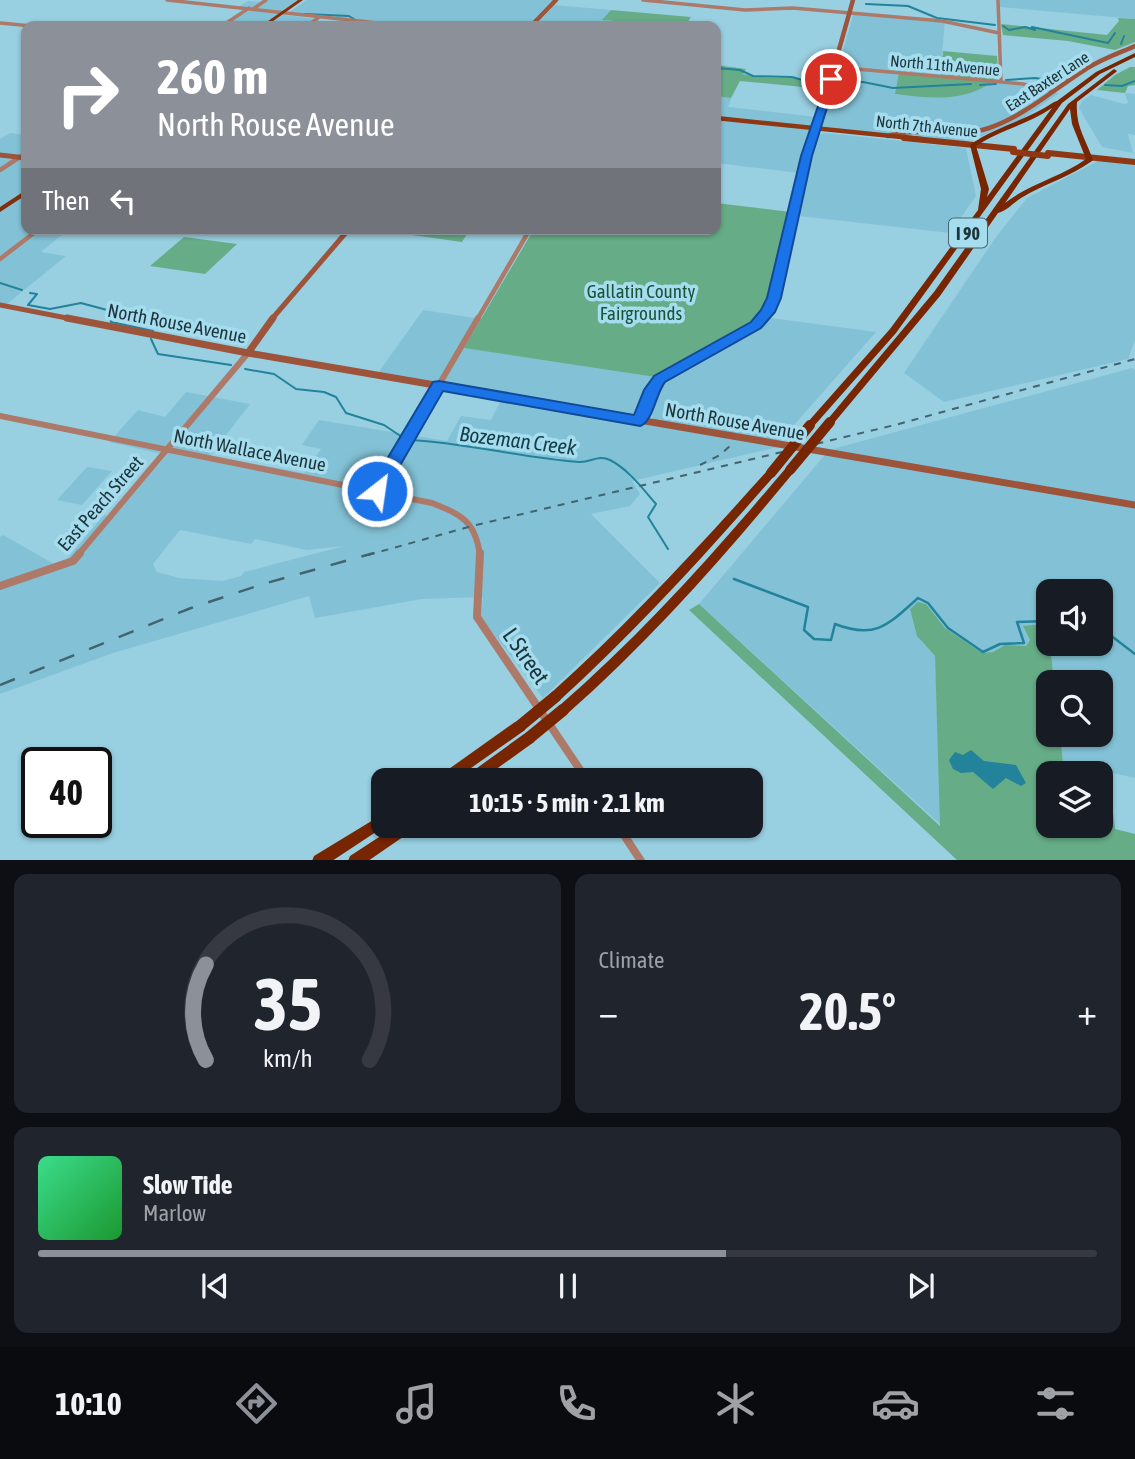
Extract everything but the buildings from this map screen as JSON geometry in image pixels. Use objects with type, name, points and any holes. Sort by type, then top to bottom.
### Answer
[{"type":"highway","points":[[270,21],[301,0]]},
{"type":"highway","name":"I 90","points":[[461,768],[555,697],[603,655],[654,603],[893,331],[1070,92],[1098,73],[1135,55]]},
{"type":"highway","name":"I 90","points":[[488,768],[529,738],[613,668],[697,582],[937,294],[1060,117],[1088,89],[1109,74],[1135,61]]},
{"type":"highway","points":[[981,232],[1019,196],[1079,169],[1090,159],[1072,112],[1075,103],[1088,89]]},
{"type":"highway","points":[[968,232],[981,209],[985,189],[973,146],[982,138],[1036,118],[1070,92]]},
{"type":"highway","points":[[0,210],[21,195]]},
{"type":"highway","points":[[318,860],[371,827]]},
{"type":"highway","points":[[355,860],[389,838]]},
{"type":"main road","points":[[536,21],[556,0]]},
{"type":"main road","points":[[816,130],[853,0]]},
{"type":"main road","name":"East Baxter Lane","points":[[888,137],[898,132],[951,136],[976,132],[1019,115],[1088,67],[1135,46]]},
{"type":"main road","name":"North 7th Avenue","points":[[721,120],[973,146]]},
{"type":"main road","name":"North 7th Avenue","points":[[816,130],[1135,163]]},
{"type":"main road","points":[[0,155],[21,156]]},
{"type":"main road","name":"East Peach Street","points":[[248,353],[266,326],[344,235]]},
{"type":"main road","name":"North Rouse Avenue","points":[[0,305],[248,353],[1135,505]]},
{"type":"street","points":[[167,0],[343,21]]},
{"type":"street","points":[[231,21],[266,0]]},
{"type":"street","points":[[643,0],[745,10],[785,7],[950,22],[999,33]]},
{"type":"street","points":[[998,0],[1001,82]]},
{"type":"street","points":[[0,24],[21,25]]},
{"type":"street","points":[[0,24],[21,26]]},
{"type":"street","name":"North 11th Avenue","points":[[834,66],[1001,82],[1052,91]]},
{"type":"street","points":[[640,421],[657,382],[756,325],[772,305],[806,156],[816,130]]},
{"type":"street","points":[[0,170],[21,158]]},
{"type":"street","points":[[0,259],[32,235]]},
{"type":"street","points":[[377,491],[526,235]]},
{"type":"street","name":"East Peach Street","points":[[0,586],[72,561],[248,353]]},
{"type":"street","name":"North Wallace Avenue","points":[[0,416],[432,503],[456,513],[469,523],[478,540]]},
{"type":"street","name":"L Street","points":[[478,540],[481,573],[477,617],[579,768]]},
{"type":"street","points":[[626,838],[641,860]]},
{"type":"shaded area","points":[[297,0],[278,14],[316,19],[231,21],[248,10],[237,8],[248,1]]},
{"type":"shaded area","points":[[307,0],[552,0],[533,21],[362,21],[288,13]]},
{"type":"shaded area","points":[[1000,0],[1135,0],[1135,19],[1000,7]]},
{"type":"shaded area","points":[[554,5],[611,10],[603,20],[612,21],[540,21]]},
{"type":"shaded area","points":[[854,12],[945,20],[940,77],[1016,85],[1059,93],[1022,119],[972,140],[956,142],[825,128],[822,126]]},
{"type":"shaded area","points":[[1125,93],[1135,94],[1135,135],[1128,134],[1133,153],[1102,147],[1079,108],[1082,101],[1091,95],[1128,103]]},
{"type":"shaded area","points":[[721,97],[731,98],[728,107],[816,117],[799,173],[721,164]]},
{"type":"shaded area","points":[[10,133],[21,134],[21,235],[62,235],[41,252],[66,256],[7,304],[0,303],[0,139]]},
{"type":"shaded area","points":[[820,134],[966,148],[976,196],[950,233],[799,216],[811,154]]},
{"type":"shaded area","points":[[1098,161],[1135,165],[1135,340],[1128,359],[944,402],[904,373],[996,237],[1027,198]]},
{"type":"shaded area","points":[[423,310],[481,319],[465,348],[655,377],[637,417],[378,373]]},
{"type":"shaded area","points":[[771,318],[876,332],[780,441],[655,420],[651,416],[651,408],[668,379],[755,332]]},
{"type":"shaded area","points":[[1132,368],[1135,370],[1135,778],[1113,773],[1113,761],[1063,761],[1061,747],[1113,747],[1113,670],[1053,670],[1051,656],[1113,656],[1113,579],[1036,579],[1036,626],[1023,626],[1030,640],[1026,646],[1005,645],[993,652],[982,653],[945,628],[926,604],[921,641],[935,656],[941,825],[699,604],[829,450]]},
{"type":"shaded area","points":[[186,392],[250,404],[210,456],[304,473],[321,449],[302,445],[319,420],[447,441],[461,416],[491,420],[501,400],[778,447],[632,481],[640,494],[630,506],[591,514],[660,583],[543,698],[481,617],[483,597],[422,599],[315,618],[309,596],[113,653],[0,694],[0,537],[3,535],[56,565],[66,560],[104,515],[114,517],[167,455],[109,442],[138,410],[165,417]],"holes":[[[180,530],[251,544],[255,539],[307,550],[344,546],[244,572],[241,576],[223,581],[179,578],[157,572],[153,564]]]},
{"type":"shaded area","points":[[87,467],[112,471],[82,505],[57,500]]},
{"type":"shaded area","points":[[971,750],[984,761],[1016,765],[1026,783],[1021,786],[1006,778],[993,789],[973,772],[961,773],[953,769],[949,760],[955,752],[963,755]]},
{"type":"green space","points":[[611,10],[691,17],[688,21],[602,20]]},
{"type":"green space","points":[[1118,18],[1135,19],[1135,42],[1115,50],[1068,41],[1003,35],[1001,24],[1107,35],[1119,21]]},
{"type":"green space","points":[[943,51],[997,56],[998,81],[941,75]]},
{"type":"green space","points":[[721,66],[746,69],[743,74],[754,76],[827,79],[824,89],[740,81],[731,98],[721,97]]},
{"type":"green space","points":[[1135,67],[1135,85],[1128,86],[1125,93],[1097,90],[1115,75]]},
{"type":"green space","points":[[899,73],[992,82],[981,89],[957,96],[921,97],[895,94]]},
{"type":"green space","name":"Gallatin County Fairgrounds","points":[[721,204],[790,212],[769,304],[753,323],[655,377],[464,348],[530,235],[721,235]]},
{"type":"green space","points":[[412,235],[466,235],[462,242]]},
{"type":"green space","points":[[184,237],[237,244],[205,274],[150,266]]},
{"type":"green space","points":[[918,602],[926,604],[945,628],[982,653],[993,652],[1005,645],[1026,646],[1030,640],[1023,626],[1036,625],[1036,656],[1051,656],[1053,670],[1036,670],[1036,747],[1061,747],[1063,761],[1036,761],[1036,838],[1113,838],[1113,813],[1115,829],[1135,834],[1135,860],[957,860],[689,610],[699,604],[940,826],[935,656],[917,636],[910,609]]},
{"type":"waterway","points":[[866,4],[908,6],[937,18],[995,25]]},
{"type":"waterway","points":[[305,14],[349,16],[354,19]]},
{"type":"waterway","points":[[1003,26],[1009,30],[1025,27],[1035,30],[1032,27],[1108,43],[1115,33]]},
{"type":"waterway","points":[[1121,44],[1124,36]]},
{"type":"waterway","points":[[721,68],[740,70],[753,76],[792,77],[820,85]]},
{"type":"waterway","points":[[1006,80],[1035,78],[1056,81]]},
{"type":"waterway","points":[[1105,85],[1122,86],[1135,81]]},
{"type":"waterway","points":[[842,82],[863,82],[893,88],[971,84]]},
{"type":"waterway","points":[[980,85],[996,84]]},
{"type":"waterway","name":"Bozeman Creek","points":[[0,283],[22,290]]},
{"type":"waterway","name":"Bozeman Creek","points":[[30,293],[37,294],[28,305],[50,309],[81,303],[107,310],[111,322],[153,331]]},
{"type":"waterway","name":"Bozeman Creek","points":[[151,339],[158,354],[231,365]]},
{"type":"waterway","name":"Bozeman Creek","points":[[245,369],[274,374],[296,389],[324,392],[336,397],[346,413],[384,425],[405,439]]},
{"type":"waterway","name":"Bozeman Creek","points":[[410,440],[558,460],[610,460],[629,474],[656,504],[648,517],[668,549]]},
{"type":"waterway","name":"Bozeman Creek","points":[[734,579],[808,607],[804,630],[814,639],[831,640],[835,624],[861,630],[881,627],[918,598],[928,603],[948,628],[983,652],[1000,644],[1024,643],[1017,622],[1036,621]]},
{"type":"waterway","name":"Bozeman Creek","points":[[1113,637],[1135,654]]},
{"type":"railway","points":[[368,555],[472,526],[895,425],[1135,359]]},
{"type":"railway","points":[[700,465],[720,455],[734,442]]},
{"type":"railway","points":[[0,685],[191,608],[263,584],[374,553]]},
{"type":"route","points":[[377,491],[439,385],[640,421],[651,390],[660,379],[756,325],[772,305],[806,156],[831,79]]}]
